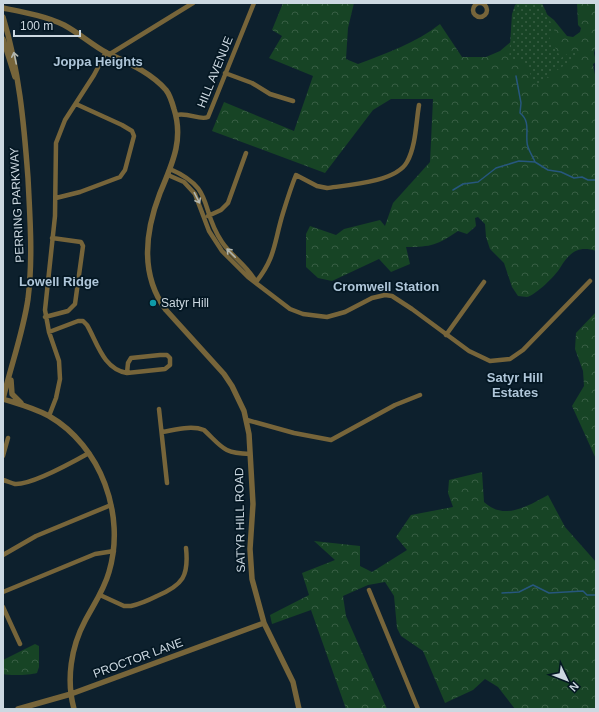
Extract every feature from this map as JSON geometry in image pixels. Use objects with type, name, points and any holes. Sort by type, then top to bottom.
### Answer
[{"type":"street","points":[[49,416],[56,398],[60,379],[59,361],[45,317],[45,296],[56,198],[56,143],[60,128],[108,53],[193,3]]},
{"type":"street","name":"HILL AVENUE","points":[[176,115],[185,113],[202,118],[208,117],[254,3]]},
{"type":"street","name":"SATYR HILL ROAD","points":[[3,8],[59,23],[108,53],[137,67],[161,84],[169,95],[176,115],[178,146],[157,203],[149,232],[147,255],[150,279],[158,299],[166,310],[224,374],[241,404],[247,420],[253,509],[250,543],[254,590],[264,623],[293,682],[299,709]]},
{"type":"street","name":"PERRING PARKWAY","points":[[3,17],[14,55],[26,149],[32,248],[28,301],[3,399]]},
{"type":"street","name":"PERRING PARKWAY","points":[[3,40],[11,69],[16,80]]},
{"type":"street","points":[[225,73],[252,82],[270,94],[293,101]]},
{"type":"street","points":[[56,198],[80,192],[120,177],[125,170],[134,136],[132,131],[122,125],[76,104]]},
{"type":"street","points":[[256,282],[268,267],[273,256],[283,213],[296,175],[317,186],[327,188],[393,175],[404,166],[410,157],[419,105]]},
{"type":"street","points":[[204,217],[221,210],[228,202],[246,152]]},
{"type":"street","points":[[170,169],[187,177],[198,187],[205,199],[216,232],[223,243],[251,272],[256,282]]},
{"type":"street","points":[[168,175],[184,182],[192,189],[199,201],[213,239],[222,251],[248,277],[290,309],[303,314],[327,316],[345,312],[372,298],[385,295],[392,296],[446,335],[482,358],[490,361],[510,359],[523,350],[590,281]]},
{"type":"street","points":[[45,317],[68,311],[75,304],[83,246],[79,242],[52,238]]},
{"type":"street","points":[[446,335],[484,282]]},
{"type":"street","points":[[49,332],[78,321],[83,321],[87,325],[106,361],[119,371],[126,373],[165,369],[170,365],[169,356],[160,355],[131,358],[128,363],[126,373]]},
{"type":"street","points":[[3,381],[12,368]]},
{"type":"street","points":[[12,368],[10,391],[22,405]]},
{"type":"street","points":[[247,420],[294,433],[331,440],[395,405],[420,395]]},
{"type":"street","points":[[3,399],[49,416],[74,435],[89,453],[103,479],[111,504],[114,526],[114,551],[110,570],[100,595],[82,627],[75,645],[71,666],[71,694],[74,709]]},
{"type":"street","points":[[159,409],[167,483]]},
{"type":"street","points":[[162,432],[200,428],[226,451],[232,453],[250,454]]},
{"type":"street","points":[[3,456],[8,438]]},
{"type":"street","points":[[3,480],[14,484],[24,483],[74,462],[89,453]]},
{"type":"street","points":[[3,555],[36,536],[111,504]]},
{"type":"street","points":[[100,595],[124,606],[131,606],[172,590],[185,575],[188,562],[186,548]]},
{"type":"street","points":[[3,592],[95,554],[114,551]]},
{"type":"street","points":[[368,590],[418,709]]},
{"type":"street","points":[[3,607],[20,644]]},
{"type":"street","name":"PROCTOR LANE","points":[[18,709],[71,694],[264,623]]},
{"type":"green space","points":[[283,3],[354,3],[348,28],[346,59],[358,64],[411,42],[431,31],[440,24],[462,57],[486,57],[500,51],[545,13],[554,20],[567,36],[573,37],[580,32],[581,28],[578,25],[577,3],[596,3],[596,46],[594,53],[596,62],[593,64],[596,80],[596,251],[584,249],[571,254],[558,271],[540,289],[527,297],[518,296],[512,287],[504,263],[490,249],[486,237],[485,224],[478,217],[475,218],[476,226],[467,234],[458,231],[439,242],[428,246],[406,247],[410,264],[391,272],[379,259],[332,281],[318,278],[306,267],[306,234],[310,226],[336,235],[344,229],[380,220],[385,226],[393,203],[430,162],[433,99],[391,99],[373,110],[325,173],[212,131],[224,102],[294,131],[313,76],[269,58],[282,36],[272,30]]},
{"type":"green space","points":[[518,3],[542,3],[555,32],[548,35],[561,58],[575,49],[576,57],[536,85],[523,60],[509,60],[512,14],[515,5]]},
{"type":"green space","points":[[596,312],[596,459],[572,406],[584,386],[583,371],[575,349],[576,333]]},
{"type":"green space","points":[[482,472],[484,502],[492,508],[508,511],[516,510],[548,495],[565,527],[596,562],[596,709],[515,709],[498,687],[485,679],[473,690],[445,703],[423,651],[401,636],[397,628],[394,596],[385,582],[368,585],[343,596],[346,616],[387,709],[346,709],[311,610],[272,624],[270,615],[309,595],[302,573],[335,560],[314,541],[360,546],[360,566],[372,572],[407,550],[396,537],[411,515],[453,507],[448,493],[449,480]]},
{"type":"green space","points":[[35,644],[39,646],[39,667],[37,673],[20,675],[3,674],[3,660]]},
{"type":"waterway","points":[[516,76],[521,103],[520,113],[525,119],[527,126],[527,145],[535,162]]},
{"type":"waterway","points":[[453,190],[463,184],[478,182],[496,168],[519,161],[535,162],[548,170],[561,172],[574,178],[582,177],[588,180],[596,180]]},
{"type":"waterway","points":[[502,593],[519,592],[533,585],[549,593],[583,591],[587,595],[596,595]]},
{"type":"place","name":"Satyr Hill","points":[[153,303]]},
{"type":"district","name":"Joppa Heights","points":[[98,61]]},
{"type":"district","name":"Lowell Ridge","points":[[59,281]]},
{"type":"district","name":"Cromwell Station","points":[[386,286]]},
{"type":"district","name":"Satyr Hill Estates","points":[[515,384]]}]
